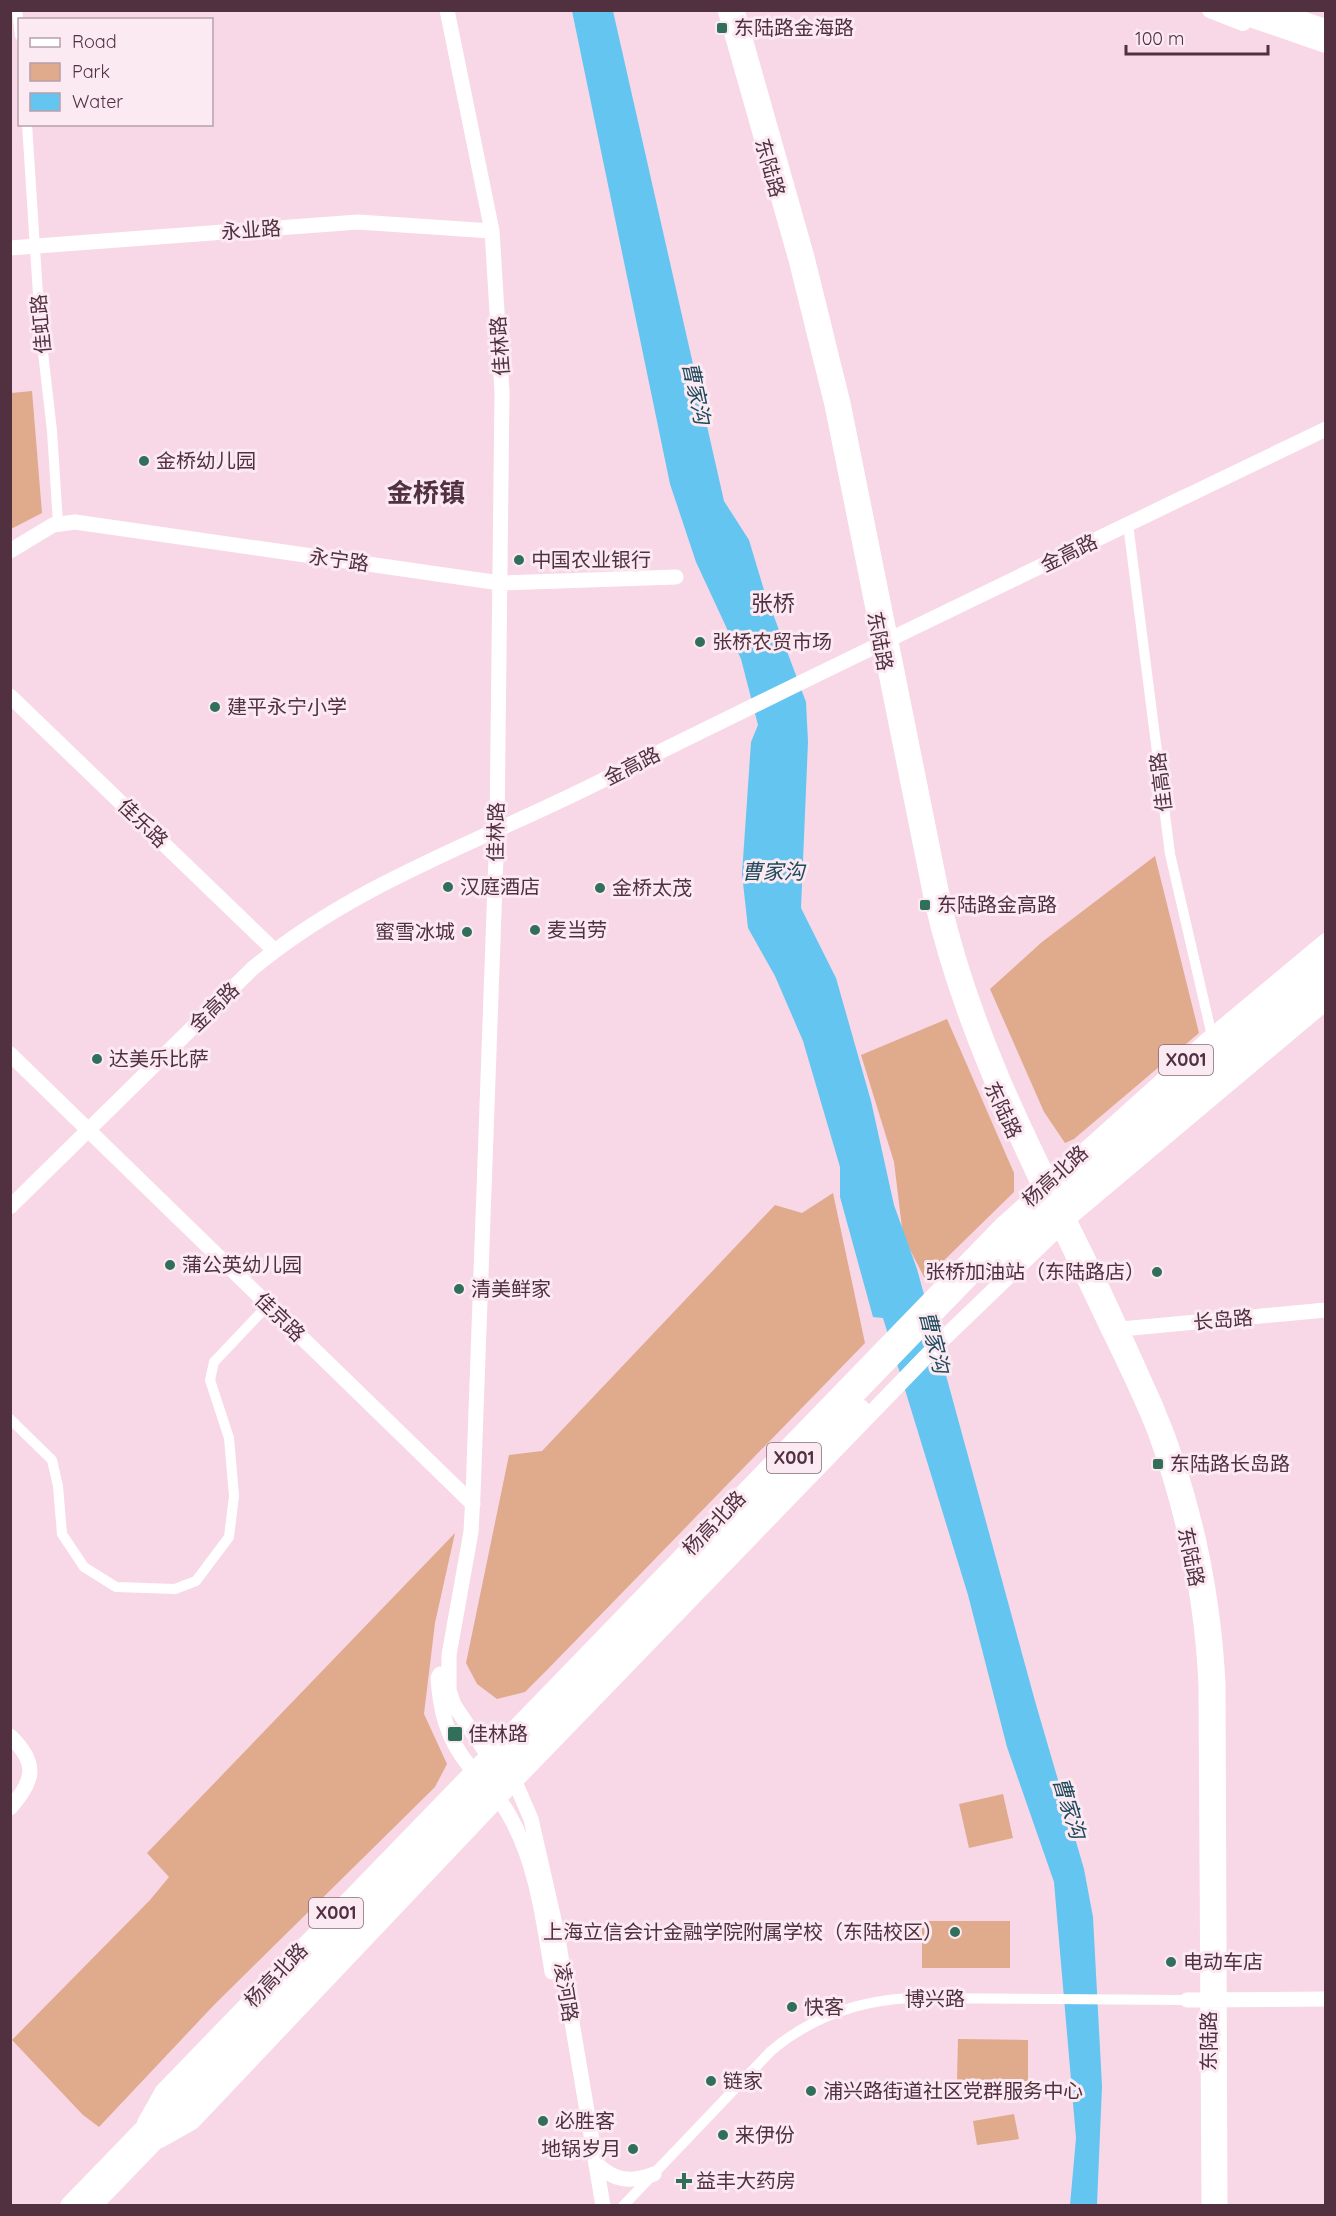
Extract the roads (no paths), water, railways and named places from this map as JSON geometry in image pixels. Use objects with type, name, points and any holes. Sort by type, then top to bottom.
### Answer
[{"type":"highway","points":[[1230,10],[1326,44]]},
{"type":"highway","points":[[1252,10],[1326,36]]},
{"type":"highway","name":"杨高北路","points":[[293,1987],[1021,1223],[1326,960]]},
{"type":"highway","name":"杨高北路","points":[[70,2205],[143,2141],[1012,1251],[1074,1194],[1326,981]]},
{"type":"highway","name":"杨高北路","points":[[91,2205],[143,2141]]},
{"type":"main road","points":[[1210,10],[1326,53]]},
{"type":"main road","points":[[1275,10],[1326,27]]},
{"type":"main road","name":"杨高北路","points":[[143,2141],[163,2091],[933,1298],[1045,1185],[1212,1036],[1326,941]]},
{"type":"main road","name":"杨高北路","points":[[143,2141],[192,2122],[515,1782],[942,1340],[1064,1223],[1326,1002]]},
{"type":"street","name":"佳林路","points":[[447,10],[492,231],[502,392],[497,830],[473,1499],[470,1537],[449,1655],[449,1690],[454,1705],[489,1754],[515,1782]]},
{"type":"street","name":"东陆路","points":[[725,10],[814,326],[960,968],[995,1064],[1045,1185],[1121,1329],[1174,1450],[1191,1505],[1209,1587],[1218,1684],[1209,2205]]},
{"type":"street","name":"东陆路","points":[[737,10],[825,324],[853,448],[886,642]]},
{"type":"street","name":"佳虹路","points":[[27,126],[58,523]]},
{"type":"street","name":"永业路","points":[[10,248],[358,222],[492,231]]},
{"type":"street","name":"金高路","points":[[10,1207],[212,1008],[275,951],[333,911],[408,869],[559,802],[737,713],[1326,429]]},
{"type":"street","name":"永宁路","points":[[58,523],[75,522],[500,583],[676,577]]},
{"type":"street","points":[[10,551],[58,523]]},
{"type":"street","name":"佳高路","points":[[1128,524],[1170,854],[1212,1036]]},
{"type":"street","name":"佳乐路","points":[[10,696],[275,951]]},
{"type":"street","name":"佳京路","points":[[10,1054],[91,1128],[473,1499]]},
{"type":"street","name":"佳京路","points":[[91,1128],[268,1305],[473,1499]]},
{"type":"street","name":"东陆路","points":[[1064,1223],[1155,1431],[1180,1508],[1194,1569],[1203,1627],[1206,1685],[1220,2205]]},
{"type":"street","points":[[10,1419],[52,1460],[58,1486],[62,1534],[84,1567],[116,1587],[175,1589],[196,1581],[229,1537],[234,1496],[229,1438],[210,1380],[214,1362],[268,1305]]},
{"type":"street","name":"长岛路","points":[[1121,1329],[1326,1310]]},
{"type":"street","name":"佳林路","points":[[449,1655],[438,1678],[440,1706],[451,1739],[474,1771],[499,1799]]},
{"type":"street","points":[[10,1736],[23,1748],[31,1764],[29,1779],[10,1808]]},
{"type":"street","name":"凌河路","points":[[515,1782],[531,1819],[547,1883],[603,2205]]},
{"type":"street","name":"凌河路","points":[[499,1799],[509,1815],[537,1886],[593,2205]]},
{"type":"street","name":"博兴路","points":[[623,2205],[771,2051],[799,2030],[823,2017],[860,2005],[896,1999],[1326,1999]]},
{"type":"street","points":[[596,2163],[603,2171],[622,2179],[637,2180],[654,2174]]},
{"type":"water","name":"曹家沟","points":[[572,11],[613,11],[724,501],[749,540],[764,590],[806,702],[808,742],[801,908],[836,978],[871,1101],[894,1205],[917,1269],[1035,1701],[1084,1869],[1093,1917],[1102,2086],[1097,2205],[1070,2205],[1076,2138],[1054,1882],[1007,1747],[968,1595],[883,1318],[873,1317],[840,1197],[840,1167],[803,1041],[775,976],[748,928],[742,874],[751,742],[758,725],[741,659],[696,562],[670,484]]},
{"type":"place","name":"东陆路金海路","points":[[722,28]]},
{"type":"place","name":"金桥幼儿园","points":[[144,461]]},
{"type":"place","name":"中国农业银行","points":[[519,560]]},
{"type":"place","name":"张桥农贸市场","points":[[700,642]]},
{"type":"place","name":"建平永宁小学","points":[[215,707]]},
{"type":"place","name":"汉庭酒店","points":[[448,887]]},
{"type":"place","name":"金桥太茂","points":[[600,888]]},
{"type":"place","name":"东陆路金高路","points":[[925,905]]},
{"type":"place","name":"麦当劳","points":[[535,930]]},
{"type":"place","name":"蜜雪冰城","points":[[467,932]]},
{"type":"place","name":"达美乐比萨","points":[[97,1059]]},
{"type":"place","name":"蒲公英幼儿园","points":[[170,1265]]},
{"type":"place","name":"张桥加油站（东陆路店）","points":[[1157,1272]]},
{"type":"place","name":"清美鲜家","points":[[459,1289]]},
{"type":"place","name":"东陆路长岛路","points":[[1158,1464]]},
{"type":"place","name":"佳林路","points":[[455,1734]]},
{"type":"place","name":"上海立信会计金融学院附属学校（东陆校区）","points":[[955,1932]]},
{"type":"place","name":"电动车店","points":[[1171,1962]]},
{"type":"place","name":"快客","points":[[792,2007]]},
{"type":"place","name":"链家","points":[[711,2081]]},
{"type":"place","name":"浦兴路街道社区党群服务中心","points":[[811,2091]]},
{"type":"place","name":"必胜客","points":[[543,2121]]},
{"type":"place","name":"来伊份","points":[[723,2135]]},
{"type":"place","name":"地锅岁月","points":[[633,2149]]},
{"type":"place","name":"益丰大药房","points":[[684,2181]]},
{"type":"district","name":"金桥镇","points":[[426,493]]},
{"type":"district","name":"张桥","points":[[773,603]]}]
